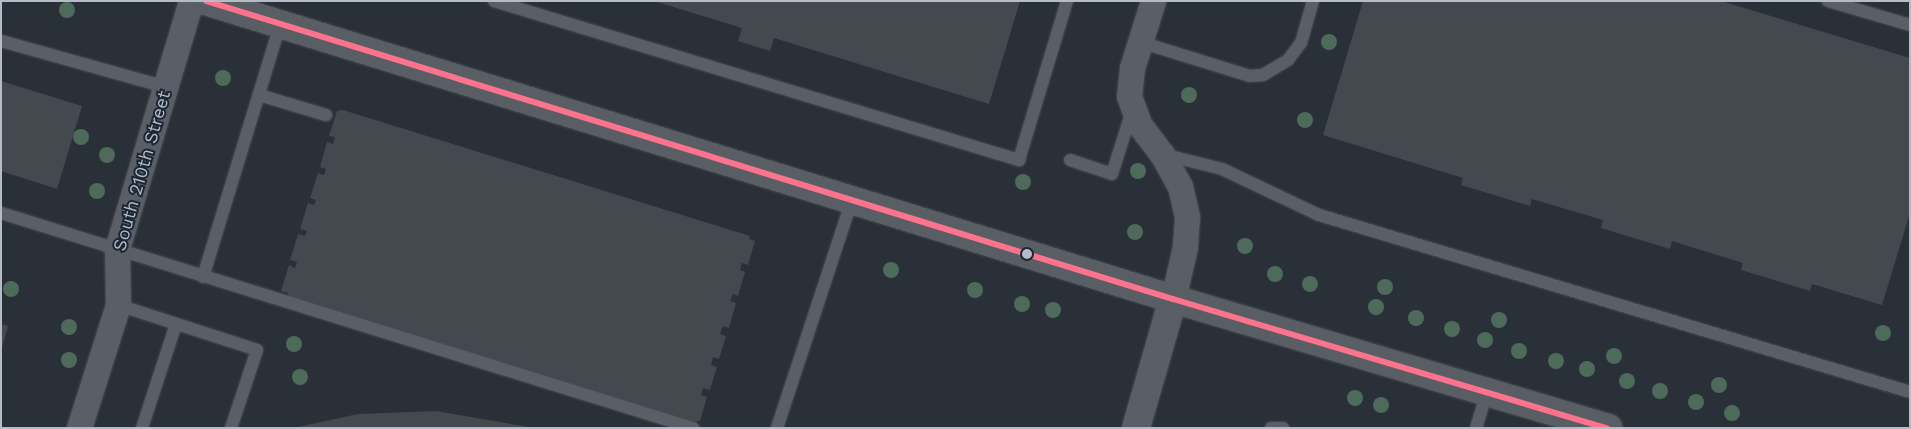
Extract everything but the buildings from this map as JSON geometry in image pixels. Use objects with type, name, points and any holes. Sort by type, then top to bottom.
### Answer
[{"type":"main road","points":[[205,1],[1173,299],[1608,428]]},
{"type":"street","name":"South 210th Street","points":[[79,428],[118,305],[117,249],[191,1]]},
{"type":"street","points":[[1136,428],[1173,299],[1185,248],[1187,217],[1180,186],[1162,154],[1132,111],[1129,96],[1140,42],[1152,1]]},
{"type":"lane","points":[[494,1],[516,4],[1019,160],[1067,1]]},
{"type":"lane","points":[[1140,42],[1250,76],[1263,75],[1288,60],[1301,43],[1313,1]]},
{"type":"lane","points":[[1828,1],[1910,25]]},
{"type":"lane","points":[[203,277],[280,24]]},
{"type":"lane","points":[[1,41],[166,88]]},
{"type":"lane","points":[[259,95],[326,115]]},
{"type":"lane","points":[[1070,160],[1112,174],[1132,111]]},
{"type":"lane","points":[[1162,154],[1222,169],[1318,215],[1910,392]]},
{"type":"lane","points":[[777,428],[852,200]]},
{"type":"lane","points":[[1,213],[693,428]]},
{"type":"lane","points":[[118,305],[257,350],[231,428]]},
{"type":"lane","points":[[142,428],[176,324]]},
{"type":"lane","points":[[1476,428],[1487,392]]},
{"type":"lane","points":[[1271,428],[1283,428]]},
{"type":"transit line","points":[[206,1],[1173,299],[1607,428]]}]
